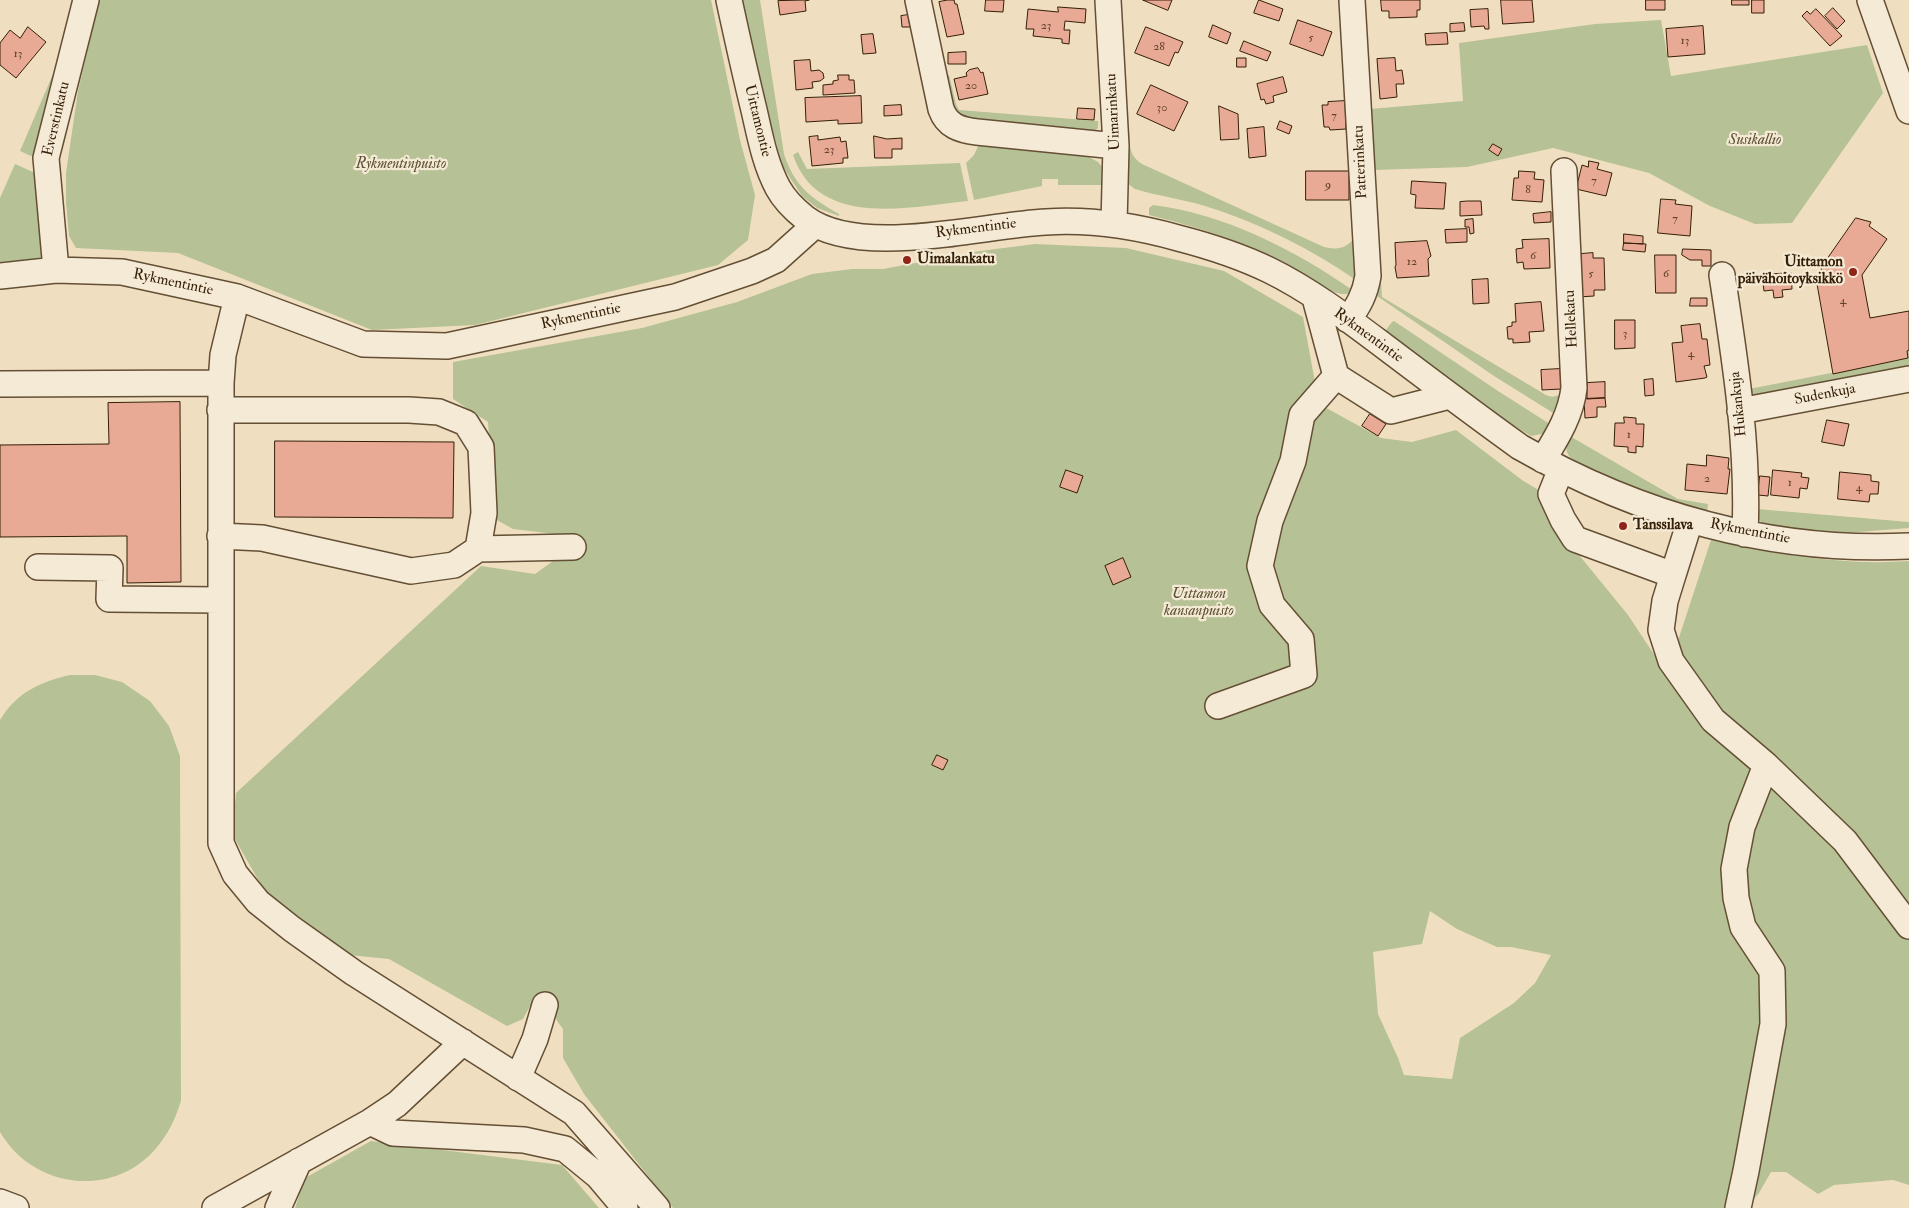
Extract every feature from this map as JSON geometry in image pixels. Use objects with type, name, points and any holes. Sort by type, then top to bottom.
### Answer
[{"type":"street","name":"Everstinkatu","points":[[56,270],[46,158],[86,0]]},
{"type":"street","name":"Uittamontie","points":[[729,0],[762,145],[773,177],[782,195],[788,202],[815,225]]},
{"type":"street","points":[[918,0],[942,109],[948,122],[970,131],[1116,146]]},
{"type":"street","name":"Uimarinkatu","points":[[1108,0],[1116,146],[1114,224]]},
{"type":"street","name":"Patterinkatu","points":[[1348,320],[1359,306],[1365,293],[1368,276],[1352,0]]},
{"type":"street","points":[[1870,0],[1904,80],[1909,110]]},
{"type":"street","name":"Hellekatu","points":[[1564,171],[1574,388],[1572,401],[1552,464],[1552,494],[1563,520],[1575,539],[1673,575]]},
{"type":"street","name":"Rykmentintie","points":[[0,276],[56,270],[122,272],[237,297],[363,344],[447,346],[675,297],[752,271],[776,260],[815,225],[863,238],[886,238],[1044,222],[1114,224],[1178,238],[1223,251],[1270,270],[1348,320],[1520,447],[1617,496],[1690,520],[1745,534],[1810,543],[1909,546]]},
{"type":"street","name":"Hukankuja","points":[[1722,275],[1740,411],[1747,502],[1745,534]]},
{"type":"street","points":[[237,297],[223,355],[220,383],[222,843],[235,874],[258,902],[354,973],[574,1113],[657,1208]]},
{"type":"street","points":[[1315,298],[1336,376],[1391,411],[1450,396]]},
{"type":"street","points":[[1218,706],[1304,675],[1301,639],[1272,605],[1260,566],[1270,521],[1293,461],[1302,415],[1336,376]]},
{"type":"street","name":"Sudenkuja","points":[[1740,411],[1909,379]]},
{"type":"street","points":[[0,384],[220,383]]},
{"type":"street","points":[[220,410],[409,410],[439,412],[466,423],[481,447],[484,513],[478,549]]},
{"type":"street","points":[[1690,520],[1665,601],[1661,630],[1671,662],[1713,720],[1766,765],[1845,841],[1909,926]]},
{"type":"street","points":[[220,536],[262,538],[411,571],[454,565],[478,549],[573,547]]},
{"type":"street","points":[[38,567],[110,568],[109,599],[220,600]]},
{"type":"street","points":[[1738,1208],[1773,1024],[1772,971],[1743,927],[1736,898],[1734,869],[1742,828],[1766,765]]},
{"type":"street","points":[[518,1078],[535,1040],[545,1005]]},
{"type":"street","points":[[226,1205],[299,1161],[370,1122],[397,1104],[463,1042]]},
{"type":"street","points":[[370,1122],[393,1133],[524,1140],[565,1149],[598,1176],[625,1208]]},
{"type":"street","points":[[278,1208],[299,1161]]},
{"type":"street","points":[[0,1202],[16,1208]]},
{"type":"green space","name":"Rykmentinpuisto","points":[[99,0],[711,0],[740,140],[755,195],[748,240],[718,265],[475,325],[372,330],[178,253],[76,248],[69,236],[66,173],[78,91]]},
{"type":"green space","points":[[741,0],[760,0],[784,154],[788,165],[805,190],[839,214],[839,216],[817,208],[802,196],[783,167],[762,93]]},
{"type":"green space","name":"Susikallio","points":[[1661,20],[1671,76],[1867,45],[1883,93],[1792,223],[1755,224],[1710,206],[1649,173],[1553,148],[1467,167],[1375,170],[1370,109],[1463,101],[1459,43],[1595,24]]},
{"type":"green space","points":[[53,74],[60,81],[36,153],[31,156],[20,151]]},
{"type":"green space","points":[[949,75],[959,110],[1098,121],[1098,128],[1093,132],[972,123],[954,114],[945,76]]},
{"type":"green space","points":[[1129,129],[1132,153],[1137,161],[1142,164],[1324,247],[1341,248],[1354,237],[1356,280],[1320,257],[1265,228],[1205,206],[1135,189],[1128,184],[1126,176],[1123,130]]},
{"type":"green space","points":[[980,142],[1082,153],[1098,162],[1107,172],[1107,185],[1058,185],[1058,179],[1042,179],[1042,186],[974,200],[966,163],[974,155]]},
{"type":"green space","points":[[798,152],[807,169],[960,163],[968,201],[893,209],[868,208],[844,204],[823,194],[805,178],[793,155]]},
{"type":"green space","points":[[15,164],[33,172],[42,179],[45,255],[42,259],[0,262],[0,198]]},
{"type":"green space","points":[[1153,205],[1206,216],[1233,225],[1283,248],[1354,291],[1348,294],[1341,294],[1325,288],[1280,260],[1243,244],[1187,225],[1149,215],[1149,208]]},
{"type":"green space","name":"Uittamon kansanpuisto","points":[[1035,244],[1126,248],[1224,271],[1303,317],[1319,404],[1381,438],[1412,442],[1456,430],[1522,480],[1540,491],[1557,528],[1628,615],[1667,674],[1711,540],[1809,558],[1859,562],[1909,561],[1909,1185],[1893,1180],[1834,1185],[1818,1194],[1786,1172],[1771,1172],[1759,1193],[1746,1208],[673,1208],[584,1094],[563,1058],[563,1029],[557,1021],[549,994],[530,1006],[523,1019],[507,1026],[389,959],[349,955],[264,890],[232,834],[236,793],[481,566],[535,574],[553,561],[578,555],[572,536],[513,529],[495,519],[488,422],[453,399],[453,362],[642,328],[737,302],[812,274],[852,269],[883,269],[980,251]],"holes":[[[1430,911],[1457,929],[1497,947],[1511,947],[1551,955],[1535,983],[1514,1003],[1460,1038],[1452,1079],[1404,1075],[1378,1014],[1373,952],[1422,944]]]},
{"type":"green space","points":[[1374,249],[1379,249],[1382,297],[1546,395],[1555,396],[1563,391],[1558,416],[1494,376],[1377,296],[1375,292]]},
{"type":"green space","points":[[1394,321],[1553,426],[1542,434],[1531,436],[1496,415],[1385,331]]},
{"type":"green space","points":[[1909,350],[1909,370],[1758,399],[1750,396],[1749,389],[1908,358],[1907,351]]},
{"type":"green space","points":[[1568,435],[1678,499],[1708,504],[1707,512],[1654,495],[1579,464],[1567,452]]},
{"type":"green space","points":[[1757,509],[1909,522],[1909,528],[1833,534],[1765,525],[1758,518]]},
{"type":"green space","points":[[70,675],[95,675],[122,682],[150,701],[169,726],[180,756],[181,1101],[168,1132],[144,1160],[123,1173],[101,1180],[78,1181],[56,1177],[34,1167],[15,1152],[0,1132],[0,720],[22,695],[39,685]]},
{"type":"green space","points":[[371,1141],[562,1165],[599,1208],[295,1208],[305,1178]]},
{"type":"building","points":[[809,0],[805,1],[806,11],[780,15],[778,1]]},
{"type":"building","points":[[954,0],[955,4],[957,4],[964,34],[947,37],[939,2]]},
{"type":"building","points":[[986,0],[1004,0],[1003,12],[985,11]]},
{"type":"building","points":[[1143,0],[1172,0],[1168,10]]},
{"type":"building","points":[[1259,0],[1283,9],[1279,21],[1254,13]]},
{"type":"building","points":[[1381,0],[1420,0],[1420,10],[1417,10],[1417,17],[1389,18],[1389,11],[1382,11]]},
{"type":"building","points":[[1501,0],[1532,0],[1534,22],[1503,24]]},
{"type":"building","points":[[1646,0],[1665,0],[1665,10],[1646,10]]},
{"type":"building","points":[[1732,0],[1749,0],[1749,5],[1732,5]]},
{"type":"building","points":[[1752,0],[1764,0],[1764,13],[1752,13]]},
{"type":"building","points":[[1058,7],[1086,9],[1085,23],[1065,21],[1064,30],[1070,30],[1069,44],[1062,43],[1062,39],[1033,36],[1034,29],[1026,29],[1028,9],[1058,12]]},
{"type":"building","points":[[1833,8],[1845,21],[1837,29],[1825,16]]},
{"type":"building","points":[[1488,9],[1489,29],[1485,29],[1484,26],[1471,27],[1470,10]]},
{"type":"building","points":[[1816,9],[1842,36],[1830,46],[1802,16],[1807,11],[1810,14]]},
{"type":"building","points":[[908,15],[910,27],[902,27],[901,16]]},
{"type":"building","points":[[1298,20],[1332,32],[1323,56],[1290,44]]},
{"type":"building","points":[[1464,23],[1465,31],[1450,32],[1450,24]]},
{"type":"building","points":[[1213,25],[1231,33],[1227,44],[1209,37]]},
{"type":"building","points":[[1703,26],[1705,54],[1668,57],[1666,29]]},
{"type":"building","points":[[28,27],[46,42],[16,78],[0,65],[0,43],[10,30],[20,38]]},
{"type":"building","points":[[1146,27],[1183,42],[1178,53],[1175,52],[1169,66],[1135,53]]},
{"type":"building","points":[[1447,33],[1448,44],[1426,45],[1425,34]]},
{"type":"building","points":[[873,34],[876,53],[863,54],[861,35]]},
{"type":"building","points":[[1244,41],[1271,52],[1267,61],[1240,51]]},
{"type":"building","points":[[966,52],[966,64],[948,64],[948,53]]},
{"type":"building","points":[[1237,58],[1246,58],[1246,67],[1237,67]]},
{"type":"building","points":[[1395,58],[1396,71],[1402,70],[1404,84],[1396,84],[1397,97],[1380,99],[1377,59]]},
{"type":"building","points":[[810,60],[811,71],[819,70],[823,73],[824,78],[820,81],[812,82],[813,88],[796,90],[794,61]]},
{"type":"building","points":[[978,68],[981,73],[983,72],[988,94],[959,100],[954,79],[967,76],[966,73],[969,70]]},
{"type":"building","points":[[838,75],[849,75],[849,80],[854,80],[855,93],[823,95],[823,85],[833,84],[833,81],[838,80]]},
{"type":"building","points":[[1283,77],[1287,92],[1273,96],[1274,102],[1266,104],[1264,99],[1261,100],[1257,84]]},
{"type":"building","points":[[1151,85],[1188,102],[1174,131],[1137,114]]},
{"type":"building","points":[[861,96],[862,123],[838,124],[838,120],[806,122],[805,98]]},
{"type":"building","points":[[1345,101],[1346,129],[1330,130],[1329,127],[1324,127],[1322,105],[1328,105],[1328,102]]},
{"type":"building","points":[[901,105],[902,115],[884,116],[884,106]]},
{"type":"building","points":[[1219,106],[1238,114],[1239,139],[1221,140]]},
{"type":"building","points":[[1078,108],[1095,109],[1094,120],[1077,119]]},
{"type":"building","points":[[1280,121],[1292,126],[1289,134],[1277,129]]},
{"type":"building","points":[[1264,127],[1266,156],[1249,158],[1247,129]]},
{"type":"building","points":[[818,136],[818,140],[840,137],[841,142],[846,141],[848,158],[843,158],[843,163],[812,166],[809,137]]},
{"type":"building","points":[[874,136],[887,139],[902,138],[902,149],[892,149],[892,158],[875,158]]},
{"type":"building","points":[[1493,144],[1502,149],[1498,156],[1489,150]]},
{"type":"building","points":[[1589,161],[1599,163],[1597,169],[1612,173],[1606,196],[1576,189],[1582,165],[1588,167]]},
{"type":"building","points":[[1306,171],[1349,171],[1349,200],[1306,200]]},
{"type":"building","points":[[1519,171],[1535,172],[1534,179],[1544,180],[1542,202],[1512,200],[1514,178],[1518,178]]},
{"type":"building","points":[[1412,181],[1446,183],[1444,209],[1415,208],[1416,195],[1411,194]]},
{"type":"building","points":[[1661,199],[1676,200],[1675,204],[1692,206],[1690,236],[1658,233]]},
{"type":"building","points":[[1481,201],[1482,215],[1460,216],[1460,202]]},
{"type":"building","points":[[1551,212],[1551,222],[1534,223],[1533,214]]},
{"type":"building","points":[[1856,218],[1871,222],[1869,226],[1887,239],[1862,275],[1870,318],[1909,311],[1908,358],[1833,374],[1817,284],[1824,283],[1821,268]]},
{"type":"building","points":[[1473,219],[1474,233],[1470,234],[1469,227],[1465,227],[1465,220]]},
{"type":"building","points":[[1467,229],[1467,242],[1446,243],[1445,230]]},
{"type":"building","points":[[1624,234],[1643,236],[1643,244],[1624,243]]},
{"type":"building","points":[[1549,239],[1550,268],[1524,269],[1523,262],[1517,263],[1516,249],[1523,248],[1522,240]]},
{"type":"building","points":[[1427,241],[1431,256],[1428,259],[1429,276],[1397,278],[1395,243]]},
{"type":"building","points":[[1624,243],[1646,244],[1645,252],[1623,250]]},
{"type":"building","points":[[1683,249],[1711,250],[1711,266],[1702,266],[1702,260],[1690,260],[1682,255]]},
{"type":"building","points":[[1593,253],[1593,258],[1604,258],[1605,290],[1594,290],[1594,296],[1578,297],[1577,258],[1581,258],[1581,254]]},
{"type":"building","points":[[1655,255],[1676,255],[1676,293],[1656,293]]},
{"type":"building","points":[[1791,273],[1792,289],[1782,290],[1783,297],[1774,298],[1773,290],[1764,291],[1762,275]]},
{"type":"building","points":[[1488,279],[1489,303],[1473,304],[1472,280]]},
{"type":"building","points":[[1691,298],[1707,298],[1707,306],[1690,306]]},
{"type":"building","points":[[1541,302],[1544,331],[1529,332],[1530,342],[1513,343],[1513,339],[1508,339],[1507,327],[1512,326],[1512,322],[1516,322],[1515,304]]},
{"type":"building","points":[[1615,320],[1635,320],[1635,348],[1615,349]]},
{"type":"building","points":[[1700,324],[1702,339],[1707,339],[1710,365],[1704,366],[1707,377],[1676,382],[1672,343],[1683,342],[1681,326]]},
{"type":"building","points":[[1560,369],[1561,389],[1542,390],[1541,370]]},
{"type":"building","points":[[1653,379],[1654,395],[1645,396],[1644,380]]},
{"type":"building","points":[[1605,382],[1605,398],[1587,399],[1587,383]]},
{"type":"building","points":[[1605,398],[1606,407],[1597,407],[1597,417],[1585,418],[1584,399]]},
{"type":"building","points":[[180,402],[181,582],[127,583],[127,536],[0,537],[0,445],[109,444],[108,403]]},
{"type":"building","points":[[1370,414],[1386,424],[1378,436],[1362,426]]},
{"type":"building","points":[[1624,417],[1636,418],[1636,424],[1644,424],[1643,447],[1636,446],[1636,453],[1628,452],[1628,447],[1614,446],[1615,423],[1624,423]]},
{"type":"building","points":[[1827,420],[1849,424],[1844,446],[1822,442]]},
{"type":"building","points":[[275,441],[454,442],[453,518],[275,517]]},
{"type":"building","points":[[1707,455],[1729,458],[1728,469],[1730,469],[1727,494],[1685,490],[1687,464],[1706,466]]},
{"type":"building","points":[[1066,470],[1083,476],[1077,493],[1060,487]]},
{"type":"building","points":[[1773,470],[1802,473],[1801,477],[1809,478],[1807,489],[1800,488],[1799,498],[1771,495]]},
{"type":"building","points":[[1840,472],[1871,475],[1871,481],[1879,482],[1878,494],[1870,494],[1869,502],[1838,499]]},
{"type":"building","points":[[1760,476],[1770,477],[1768,496],[1758,495]]},
{"type":"building","points":[[1123,558],[1131,577],[1113,585],[1105,566]]},
{"type":"building","points":[[937,755],[948,760],[943,770],[932,765]]},
{"type":"place","name":"Uimalankatu","points":[[907,260]]},
{"type":"place","name":"Uittamon päivähoitoyksikkö","points":[[1853,272]]},
{"type":"place","name":"Tanssilava","points":[[1623,526]]}]
